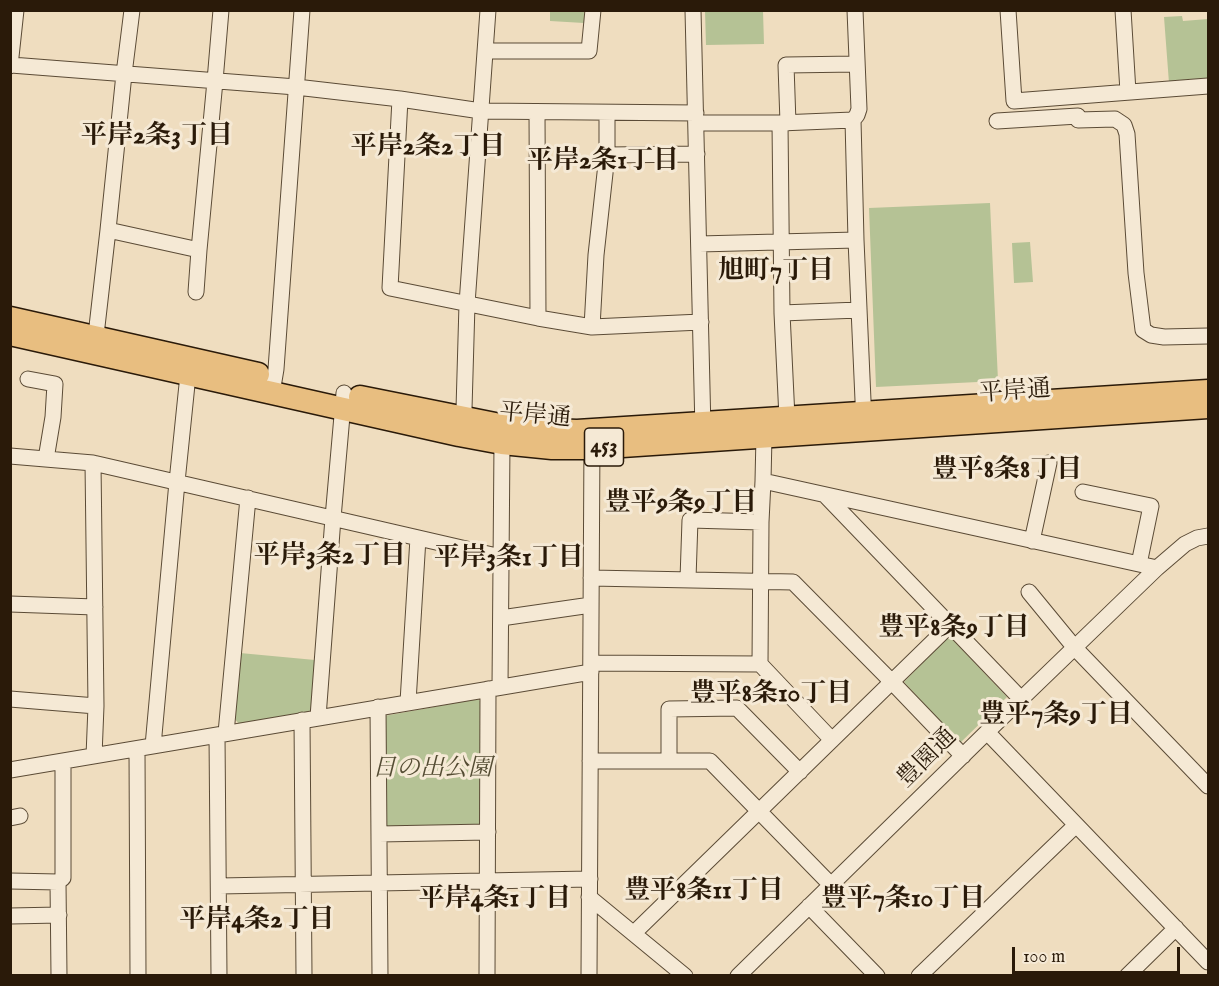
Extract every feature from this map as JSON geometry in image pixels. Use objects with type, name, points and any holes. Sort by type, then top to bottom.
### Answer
[{"type":"highway","name":"平岸通","points":[[10,318],[95,345],[461,426],[560,431],[592,439]]},
{"type":"highway","name":"平岸通","points":[[10,334],[95,345]]},
{"type":"highway","name":"平岸通","points":[[704,432],[764,436],[864,422],[1209,391]]},
{"type":"highway","name":"平岸通","points":[[461,426],[502,443],[552,448],[592,439],[704,432],[787,418],[864,422],[1209,407]]},
{"type":"street","points":[[16,10],[11,65],[296,87],[481,111],[607,113],[784,123],[853,120]]},
{"type":"street","points":[[95,345],[132,10]]},
{"type":"street","points":[[196,292],[221,10]]},
{"type":"street","points":[[273,386],[302,10]]},
{"type":"street","points":[[461,426],[467,304],[488,10]]},
{"type":"street","points":[[485,51],[589,51],[593,10]]},
{"type":"street","points":[[693,10],[704,432]]},
{"type":"street","points":[[855,10],[859,109],[853,120],[864,422]]},
{"type":"street","points":[[1008,10],[1014,101],[1209,86]]},
{"type":"street","points":[[1123,10],[1128,92]]},
{"type":"street","points":[[787,418],[781,242],[786,65],[856,64]]},
{"type":"street","points":[[400,99],[390,288],[592,327],[701,322]]},
{"type":"street","points":[[537,112],[538,318]]},
{"type":"street","points":[[592,327],[596,255],[606,154],[607,113]]},
{"type":"street","points":[[997,121],[1078,116],[1078,120],[1115,119],[1124,124],[1127,134],[1136,273],[1143,330],[1151,335],[1164,337],[1208,336]]},
{"type":"street","points":[[606,154],[697,154]]},
{"type":"street","points":[[108,230],[199,250]]},
{"type":"street","points":[[699,244],[856,240]]},
{"type":"street","points":[[782,313],[859,310]]},
{"type":"street","points":[[153,746],[189,367]]},
{"type":"street","points":[[28,379],[55,384],[53,417],[46,459]]},
{"type":"street","points":[[318,717],[344,401]]},
{"type":"street","points":[[764,436],[760,664],[832,740]]},
{"type":"street","points":[[589,975],[592,439]]},
{"type":"street","points":[[487,975],[488,832],[494,688],[501,618],[502,443]]},
{"type":"street","points":[[10,456],[93,463],[501,557]]},
{"type":"street","points":[[93,463],[96,706],[94,756]]},
{"type":"street","points":[[1032,541],[1049,463]]},
{"type":"street","points":[[763,481],[1157,568]]},
{"type":"street","points":[[1083,492],[1151,506],[1139,564]]},
{"type":"street","points":[[825,495],[1022,699]]},
{"type":"street","points":[[219,975],[221,734],[248,498]]},
{"type":"street","points":[[688,579],[690,520],[761,522]]},
{"type":"street","name":"豊園通","points":[[738,975],[1157,568],[1191,540],[1209,536]]},
{"type":"street","points":[[408,702],[418,538]]},
{"type":"street","points":[[591,578],[793,582],[963,756]]},
{"type":"street","points":[[1029,592],[1075,648],[1209,786]]},
{"type":"street","points":[[10,604],[95,607]]},
{"type":"street","points":[[501,618],[591,605]]},
{"type":"street","points":[[634,933],[950,625]]},
{"type":"street","points":[[10,770],[494,688],[591,667],[760,664]]},
{"type":"street","points":[[10,699],[96,706]]},
{"type":"street","points":[[378,707],[380,975]]},
{"type":"street","points":[[669,760],[669,709],[737,708],[800,772]]},
{"type":"street","points":[[302,720],[304,975]]},
{"type":"street","points":[[987,732],[1209,962]]},
{"type":"street","points":[[137,749],[138,975]]},
{"type":"street","points":[[10,881],[58,882],[63,878],[63,761]]},
{"type":"street","points":[[590,761],[710,761],[831,885]]},
{"type":"street","points":[[919,975],[1076,825]]},
{"type":"street","points":[[379,834],[488,832]]},
{"type":"street","points":[[219,885],[590,879]]},
{"type":"street","points":[[58,882],[59,975]]},
{"type":"street","points":[[589,897],[685,975]]},
{"type":"street","points":[[809,906],[877,975]]},
{"type":"street","points":[[10,916],[59,915]]},
{"type":"street","points":[[1127,975],[1176,928]]},
{"type":"green space","points":[[550,11],[585,11],[584,23],[550,21]]},
{"type":"green space","points":[[705,11],[763,11],[764,44],[706,45]]},
{"type":"green space","points":[[1182,16],[1183,21],[1208,19],[1208,80],[1169,83],[1164,17]]},
{"type":"green space","points":[[990,203],[998,381],[876,387],[869,208]]},
{"type":"green space","points":[[1030,242],[1033,282],[1014,283],[1012,243]]},
{"type":"green space","points":[[946,639],[952,639],[1007,697],[960,743],[904,682]]},
{"type":"green space","points":[[240,653],[315,660],[313,707],[310,713],[239,724],[234,718]]},
{"type":"green space","name":"日の出公園","points":[[478,699],[481,702],[481,824],[478,827],[388,827],[384,824],[384,716]]},
{"type":"district","name":"平岸2条3丁目","points":[[157,138]]},
{"type":"district","name":"平岸2条2丁目","points":[[428,149]]},
{"type":"district","name":"平岸2条1丁目","points":[[603,163]]},
{"type":"district","name":"旭町7丁目","points":[[776,273]]},
{"type":"district","name":"豊平8条8丁目","points":[[1007,472]]},
{"type":"district","name":"豊平9条9丁目","points":[[681,505]]},
{"type":"district","name":"平岸3条2丁目","points":[[330,558]]},
{"type":"district","name":"平岸3条1丁目","points":[[509,560]]},
{"type":"district","name":"豊平8条9丁目","points":[[954,630]]},
{"type":"district","name":"豊平8条10丁目","points":[[771,696]]},
{"type":"district","name":"豊平7条9丁目","points":[[1056,717]]},
{"type":"district","name":"豊平8条11丁目","points":[[704,893]]},
{"type":"district","name":"平岸4条1丁目","points":[[495,901]]},
{"type":"district","name":"豊平7条10丁目","points":[[903,901]]},
{"type":"district","name":"平岸4条2丁目","points":[[257,922]]}]
